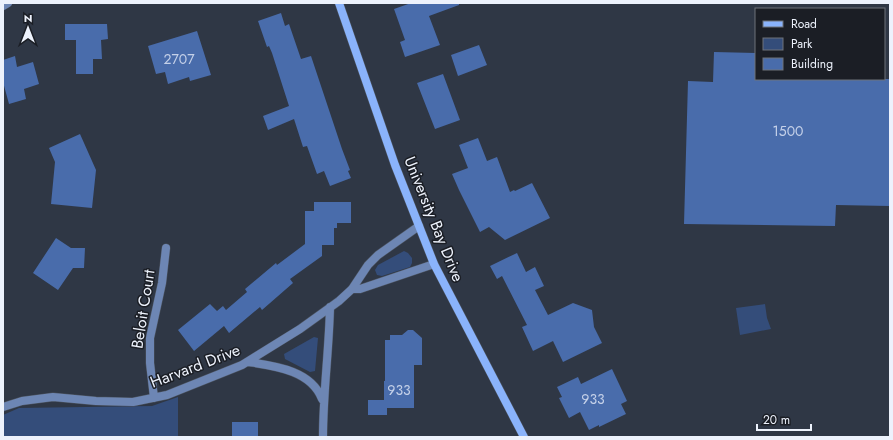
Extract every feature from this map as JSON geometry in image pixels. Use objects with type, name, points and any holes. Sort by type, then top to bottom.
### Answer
[{"type":"street","points":[[3,6],[8,3]]},
{"type":"street","name":"University Bay Drive","points":[[339,3],[387,142],[434,264],[524,437]]},
{"type":"street","name":"Harvard Drive","points":[[3,407],[22,401],[53,397],[133,402],[167,395],[242,366],[300,329],[330,307],[352,289],[368,265],[378,255],[419,226]]},
{"type":"street","name":"Beloit Court","points":[[154,398],[150,363],[150,338],[162,282],[166,248]]},
{"type":"street","name":"Harvard Drive","points":[[352,289],[360,289],[434,264]]},
{"type":"street","points":[[323,437],[323,401],[329,344],[330,307]]},
{"type":"street","points":[[248,362],[286,369],[299,375],[317,388],[323,401]]},
{"type":"green space","points":[[404,251],[412,258],[410,267],[382,276],[377,275],[375,270],[378,265]]},
{"type":"green space","points":[[765,304],[767,318],[771,329],[740,335],[736,308]]},
{"type":"green space","points":[[314,337],[318,338],[315,371],[310,372],[285,359],[284,354]]},
{"type":"green space","points":[[178,397],[178,437],[3,437],[3,415],[19,408],[152,406]]},
{"type":"building","points":[[411,3],[459,3],[459,5],[429,16],[440,45],[405,57],[400,42],[405,40],[394,9]]},
{"type":"building","points":[[281,13],[285,26],[289,24],[301,59],[311,56],[350,170],[348,171],[351,178],[330,186],[324,171],[317,174],[307,146],[303,147],[294,119],[268,130],[263,116],[289,106],[272,53],[269,46],[267,47],[258,21]]},
{"type":"building","points":[[65,24],[107,24],[108,39],[101,40],[102,59],[93,59],[93,74],[76,74],[76,40],[65,40]]},
{"type":"building","points":[[197,31],[211,75],[190,81],[189,77],[168,84],[165,72],[156,74],[148,46]]},
{"type":"building","points":[[479,45],[487,65],[458,76],[451,55]]},
{"type":"building","points":[[714,52],[755,53],[755,80],[890,79],[890,206],[836,205],[835,226],[684,224],[688,81],[713,82]]},
{"type":"building","points":[[15,56],[17,67],[33,62],[39,84],[24,89],[26,99],[9,104],[3,82],[3,60]]},
{"type":"building","points":[[443,74],[460,120],[435,129],[417,83]]},
{"type":"building","points":[[80,134],[96,170],[92,208],[51,204],[55,162],[49,148]]},
{"type":"building","points":[[478,138],[487,161],[497,157],[510,192],[532,183],[550,218],[505,240],[489,227],[480,232],[452,174],[468,168],[459,145]]},
{"type":"building","points":[[314,202],[351,202],[351,223],[337,223],[337,228],[334,228],[334,245],[322,245],[322,256],[290,279],[293,283],[262,310],[260,307],[229,333],[224,326],[194,351],[178,330],[210,304],[217,311],[223,306],[226,310],[247,292],[245,289],[276,263],[277,265],[305,244],[305,211],[314,211]]},
{"type":"building","points":[[56,238],[71,248],[85,248],[84,268],[73,268],[58,290],[33,273]]},
{"type":"building","points":[[517,253],[526,272],[535,267],[544,286],[535,290],[548,315],[573,303],[592,310],[594,327],[602,343],[563,362],[553,341],[533,351],[522,327],[527,325],[502,276],[497,279],[490,266]]},
{"type":"building","points":[[408,330],[413,330],[422,338],[422,365],[414,365],[414,408],[387,408],[387,415],[368,415],[368,400],[384,400],[385,340],[390,340],[390,335],[402,335]]},
{"type":"building","points":[[612,369],[627,401],[621,404],[626,414],[599,427],[599,425],[589,430],[580,412],[569,418],[559,398],[562,397],[557,387],[578,377],[581,384]]},
{"type":"building","points":[[232,422],[258,422],[258,437],[232,437]]}]
